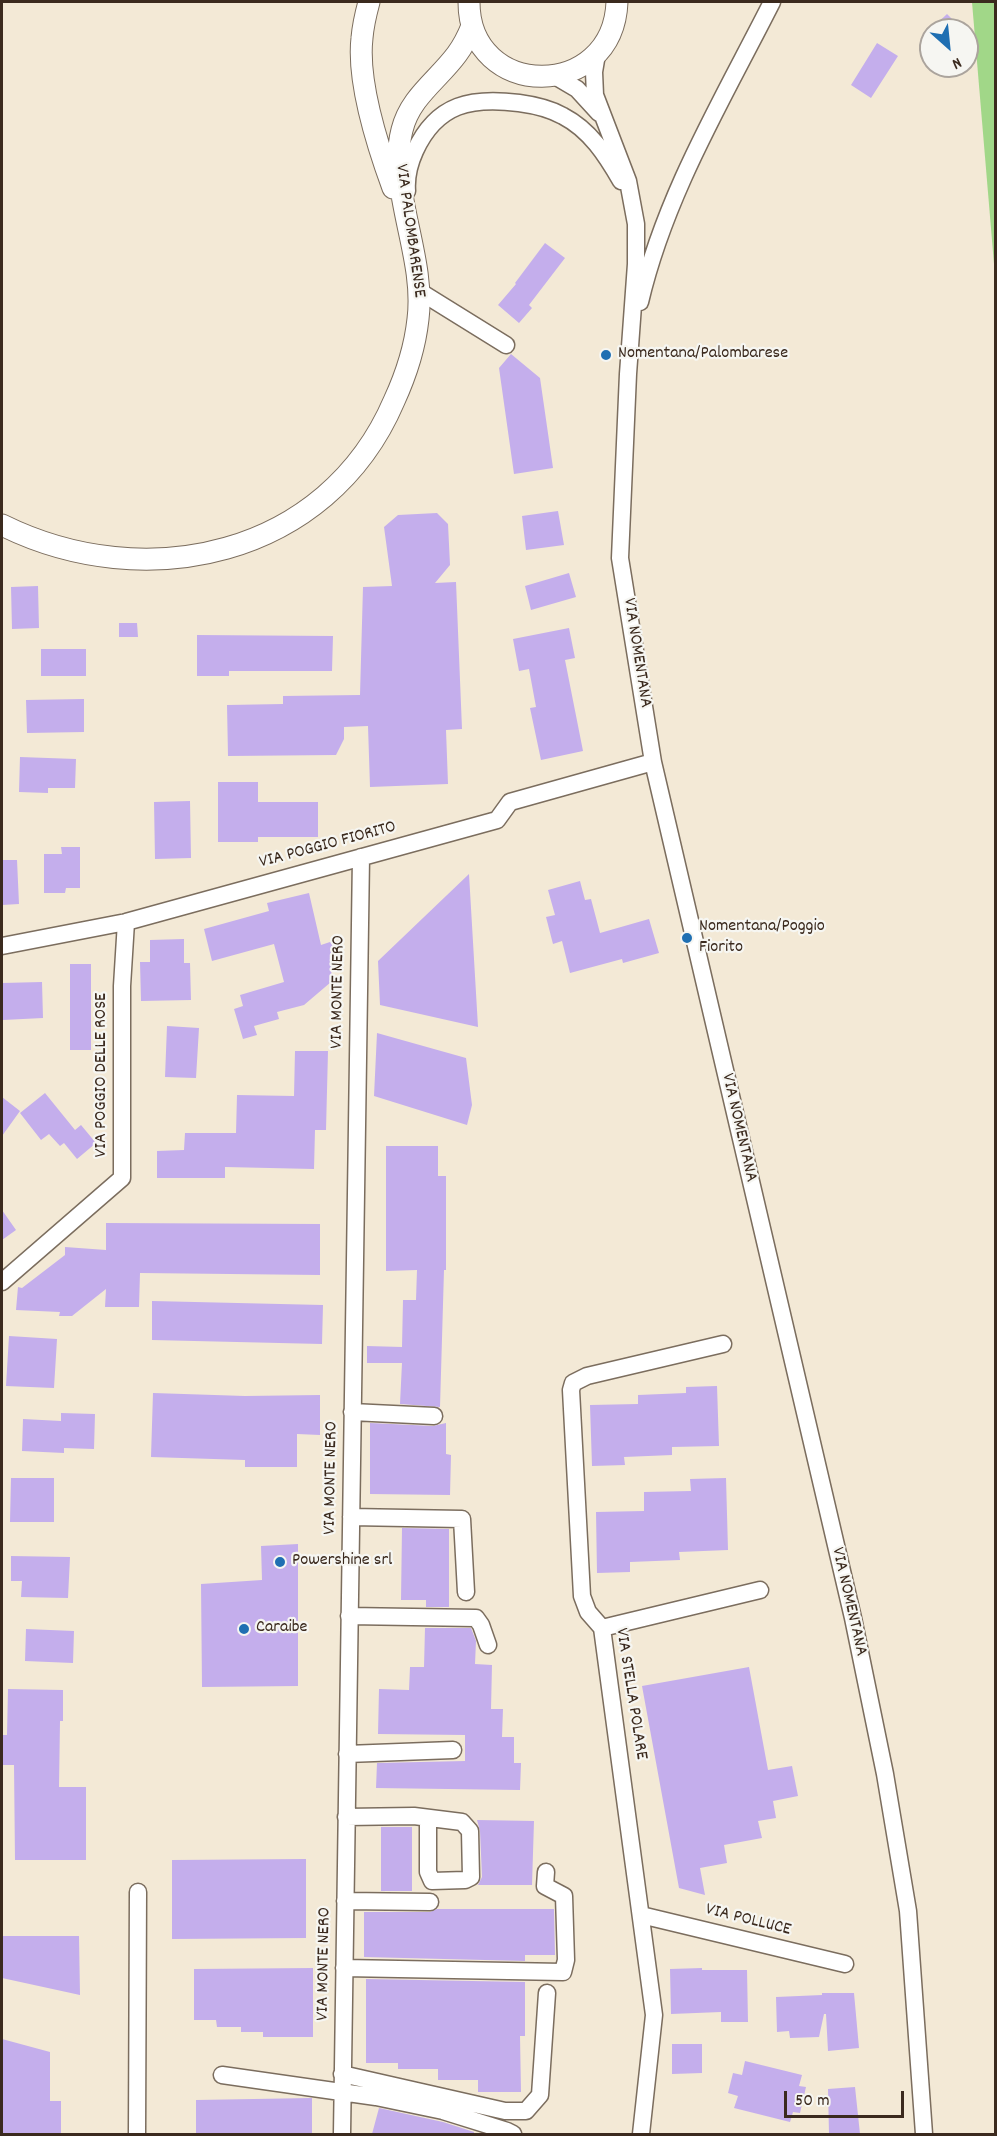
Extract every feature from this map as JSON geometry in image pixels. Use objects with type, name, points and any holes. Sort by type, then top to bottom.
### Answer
[{"type":"main road","points":[[369,2],[361,40],[366,96],[383,161],[412,240]]},
{"type":"main road","points":[[468,2],[472,26],[477,38],[492,58],[521,74],[540,77],[555,76],[581,66],[597,54],[608,39],[620,5]]},
{"type":"main road","name":"VIA PALOMBARENSE","points":[[3,529],[72,551],[130,560],[185,558],[243,544],[272,532],[321,499],[341,481],[374,440],[388,417],[408,366],[419,316],[419,291],[412,240],[400,183],[399,143],[402,127],[419,96],[458,53],[472,26]]},
{"type":"main road","name":"VIA PALOMBARENSE","points":[[439,74],[465,60],[492,58]]},
{"type":"street","points":[[627,374],[641,296],[652,259],[683,176],[772,2]]},
{"type":"street","name":"VIA NOMENTANA","points":[[597,54],[594,84],[599,107],[620,157],[634,208],[637,238],[627,374],[620,558],[653,762],[850,1607],[885,1774],[908,1911],[924,2134]]},
{"type":"street","name":"VIA NOMENTANA","points":[[555,76],[577,89],[605,121]]},
{"type":"street","points":[[412,240],[406,184],[420,140],[438,119],[457,107],[480,100],[534,105],[549,109],[576,123],[600,148],[615,170],[634,208]]},
{"type":"street","points":[[419,291],[506,345]]},
{"type":"street","name":"VIA POGGIO FIORITO","points":[[2,946],[126,922],[497,820],[510,802],[653,762]]},
{"type":"street","name":"VIA MONTE NERO","points":[[342,2134],[361,858]]},
{"type":"street","name":"VIA POGGIO DELLE ROSE","points":[[2,1282],[122,1178],[122,986],[126,922]]},
{"type":"street","name":"VIA STELLA POLARE","points":[[641,2134],[654,2015],[602,1628],[588,1612],[582,1596],[570,1394],[576,1380],[587,1376],[723,1344]]},
{"type":"street","points":[[352,1412],[434,1416]]},
{"type":"street","points":[[351,1517],[462,1519],[466,1592]]},
{"type":"street","points":[[602,1628],[760,1590]]},
{"type":"street","points":[[349,1616],[476,1618],[482,1625],[488,1645]]},
{"type":"street","points":[[347,1754],[453,1750]]},
{"type":"street","points":[[346,1817],[414,1816],[428,1818]]},
{"type":"street","points":[[344,1968],[563,1972],[566,1960],[564,1896],[545,1886],[546,1872]]},
{"type":"street","points":[[137,2134],[138,1892]]},
{"type":"street","points":[[345,1901],[430,1902]]},
{"type":"street","name":"VIA POLLUCE","points":[[641,1915],[845,1965]]},
{"type":"street","points":[[222,2075],[342,2082],[505,2111],[526,2111],[540,2095],[547,1993]]},
{"type":"street","points":[[342,2082],[513,2134]]},
{"type":"green space","points":[[972,2],[995,2],[995,276],[978,78],[979,18],[973,18]]},
{"type":"building","points":[[877,43],[898,56],[871,98],[851,85]]},
{"type":"building","points":[[545,243],[565,258],[529,305],[532,308],[519,323],[498,305]]},
{"type":"building","points":[[511,354],[540,378],[553,468],[514,474],[499,368]]},
{"type":"building","points":[[558,511],[564,545],[526,550],[522,516]]},
{"type":"building","points":[[437,513],[448,524],[450,565],[435,583],[456,582],[462,729],[446,730],[448,784],[370,787],[368,726],[344,727],[344,739],[336,755],[228,756],[227,705],[283,704],[283,696],[360,695],[363,587],[392,586],[384,527],[398,515]]},
{"type":"building","points":[[569,573],[576,597],[531,610],[525,586]]},
{"type":"building","points":[[38,586],[39,628],[12,629],[11,587]]},
{"type":"building","points":[[119,623],[137,623],[138,637],[119,637]]},
{"type":"building","points":[[569,628],[575,658],[565,660],[583,751],[541,760],[530,708],[536,707],[529,669],[519,671],[513,639]]},
{"type":"building","points":[[197,635],[333,636],[332,671],[229,671],[229,676],[197,676]]},
{"type":"building","points":[[41,649],[86,649],[86,676],[41,676]]},
{"type":"building","points":[[84,699],[84,732],[27,733],[26,700]]},
{"type":"building","points":[[20,757],[76,759],[75,788],[48,788],[48,793],[19,792]]},
{"type":"building","points":[[218,782],[258,782],[258,802],[318,802],[318,837],[258,837],[258,842],[218,842]]},
{"type":"building","points":[[190,801],[191,858],[155,859],[154,802]]},
{"type":"building","points":[[61,847],[80,847],[80,888],[66,888],[65,893],[44,893],[44,854],[62,854]]},
{"type":"building","points":[[2,860],[17,860],[19,904],[2,905]]},
{"type":"building","points":[[469,874],[478,1027],[380,1005],[378,961]]},
{"type":"building","points":[[580,881],[585,900],[591,899],[600,933],[649,919],[659,953],[623,963],[622,959],[570,973],[562,941],[553,944],[546,917],[555,915],[548,890]]},
{"type":"building","points":[[309,893],[321,945],[333,941],[331,982],[304,1005],[277,1012],[279,1019],[254,1026],[257,1035],[243,1039],[234,1009],[243,1006],[240,995],[284,982],[274,944],[212,961],[204,929],[269,911],[267,903]]},
{"type":"building","points":[[184,939],[184,963],[190,963],[191,1000],[141,1001],[140,962],[150,962],[150,940]]},
{"type":"building","points":[[70,964],[91,964],[91,1050],[70,1050]]},
{"type":"building","points":[[42,982],[43,1018],[3,1020],[2,983]]},
{"type":"building","points":[[167,1026],[199,1028],[196,1078],[165,1077]]},
{"type":"building","points":[[377,1033],[466,1058],[472,1105],[467,1125],[374,1096]]},
{"type":"building","points":[[295,1051],[328,1051],[326,1130],[315,1130],[314,1169],[225,1167],[225,1178],[157,1178],[157,1151],[184,1150],[185,1133],[236,1133],[237,1095],[294,1096]]},
{"type":"building","points":[[45,1093],[75,1130],[81,1125],[96,1143],[77,1159],[64,1143],[60,1146],[49,1134],[41,1140],[20,1113]]},
{"type":"building","points":[[2,1097],[20,1111],[2,1136]]},
{"type":"building","points":[[386,1146],[438,1146],[438,1176],[446,1176],[446,1270],[444,1270],[440,1407],[400,1404],[402,1363],[367,1363],[367,1346],[402,1347],[403,1300],[416,1300],[417,1270],[386,1271]]},
{"type":"building","points":[[2,1210],[16,1230],[2,1240]]},
{"type":"building","points":[[106,1223],[320,1224],[320,1275],[140,1273],[139,1307],[105,1307],[106,1289],[72,1316],[59,1316],[60,1312],[16,1310],[18,1287],[22,1288],[65,1255],[65,1247],[106,1250]]},
{"type":"building","points":[[152,1301],[323,1305],[322,1344],[152,1340]]},
{"type":"building","points":[[9,1336],[57,1339],[54,1388],[6,1386]]},
{"type":"building","points":[[717,1386],[719,1446],[672,1447],[672,1455],[624,1457],[625,1465],[592,1466],[590,1405],[638,1404],[638,1395],[686,1393],[686,1387]]},
{"type":"building","points":[[153,1393],[245,1396],[320,1395],[320,1435],[297,1434],[297,1467],[245,1467],[245,1460],[151,1457]]},
{"type":"building","points":[[61,1413],[95,1414],[94,1449],[64,1448],[64,1453],[22,1451],[23,1419],[61,1421]]},
{"type":"building","points":[[370,1423],[433,1426],[446,1423],[446,1454],[451,1455],[450,1495],[370,1494]]},
{"type":"building","points":[[11,1478],[54,1478],[54,1522],[10,1522]]},
{"type":"building","points":[[726,1478],[728,1550],[679,1552],[680,1560],[630,1562],[630,1572],[597,1573],[596,1512],[644,1511],[644,1492],[691,1491],[690,1479]]},
{"type":"building","points":[[402,1528],[449,1529],[449,1607],[426,1607],[426,1600],[401,1600]]},
{"type":"building","points":[[298,1544],[298,1686],[202,1687],[201,1584],[262,1580],[261,1546]]},
{"type":"building","points":[[11,1556],[70,1557],[68,1598],[21,1597],[22,1581],[11,1581]]},
{"type":"building","points":[[425,1628],[471,1628],[476,1641],[475,1664],[492,1665],[491,1709],[503,1709],[502,1737],[514,1737],[514,1763],[521,1763],[520,1790],[376,1788],[377,1763],[465,1761],[465,1735],[378,1734],[379,1689],[409,1690],[410,1667],[424,1667]]},
{"type":"building","points":[[26,1629],[74,1631],[73,1663],[25,1661]]},
{"type":"building","points":[[749,1667],[768,1770],[792,1766],[798,1796],[773,1801],[776,1818],[758,1821],[762,1838],[724,1845],[727,1863],[700,1868],[705,1895],[679,1888],[642,1686]]},
{"type":"building","points":[[8,1689],[63,1690],[59,1787],[86,1787],[86,1860],[15,1860],[14,1765],[3,1765],[3,1735],[7,1735]]},
{"type":"building","points":[[477,1820],[534,1821],[532,1885],[478,1885],[482,1877],[480,1831]]},
{"type":"building","points":[[381,1827],[412,1827],[412,1891],[381,1891]]},
{"type":"building","points":[[306,1859],[306,1938],[172,1939],[172,1860]]},
{"type":"building","points":[[437,1909],[554,1909],[555,1955],[525,1955],[525,1961],[364,1957],[364,1912],[430,1912]]},
{"type":"building","points":[[2,1936],[79,1936],[80,1995],[2,1978]]},
{"type":"building","points":[[313,1968],[313,2037],[263,2037],[263,2032],[241,2032],[241,2027],[217,2027],[216,2020],[194,2020],[194,1969]]},
{"type":"building","points":[[702,1968],[702,1970],[747,1970],[748,2022],[721,2022],[721,2012],[671,2014],[670,1969]]},
{"type":"building","points":[[366,1979],[525,1982],[525,2036],[520,2036],[521,2092],[478,2092],[478,2080],[438,2080],[438,2069],[398,2069],[398,2063],[366,2063]]},
{"type":"building","points":[[822,1993],[854,1993],[859,2048],[828,2051],[826,2014],[824,2014],[819,2037],[790,2038],[789,2031],[777,2032],[776,1997],[822,1995]]},
{"type":"building","points":[[2,2039],[50,2052],[50,2101],[61,2101],[61,2134],[2,2134]]},
{"type":"building","points":[[672,2044],[702,2044],[702,2073],[672,2074]]},
{"type":"building","points":[[745,2061],[802,2075],[799,2086],[806,2087],[800,2113],[793,2112],[790,2122],[734,2108],[738,2096],[728,2093],[733,2073],[742,2075]]},
{"type":"building","points":[[855,2087],[860,2134],[829,2134],[828,2089]]},
{"type":"building","points":[[312,2098],[312,2134],[196,2134],[196,2100]]},
{"type":"building","points":[[379,2108],[443,2122],[474,2132],[474,2134],[372,2134]]},
{"type":"place","name":"Nomentana/Palombarese","points":[[606,355]]},
{"type":"place","name":"Nomentana/Poggio Fiorito","points":[[687,938]]},
{"type":"place","name":"Powershine srl","points":[[280,1562]]},
{"type":"place","name":"Caraibe","points":[[244,1629]]}]
